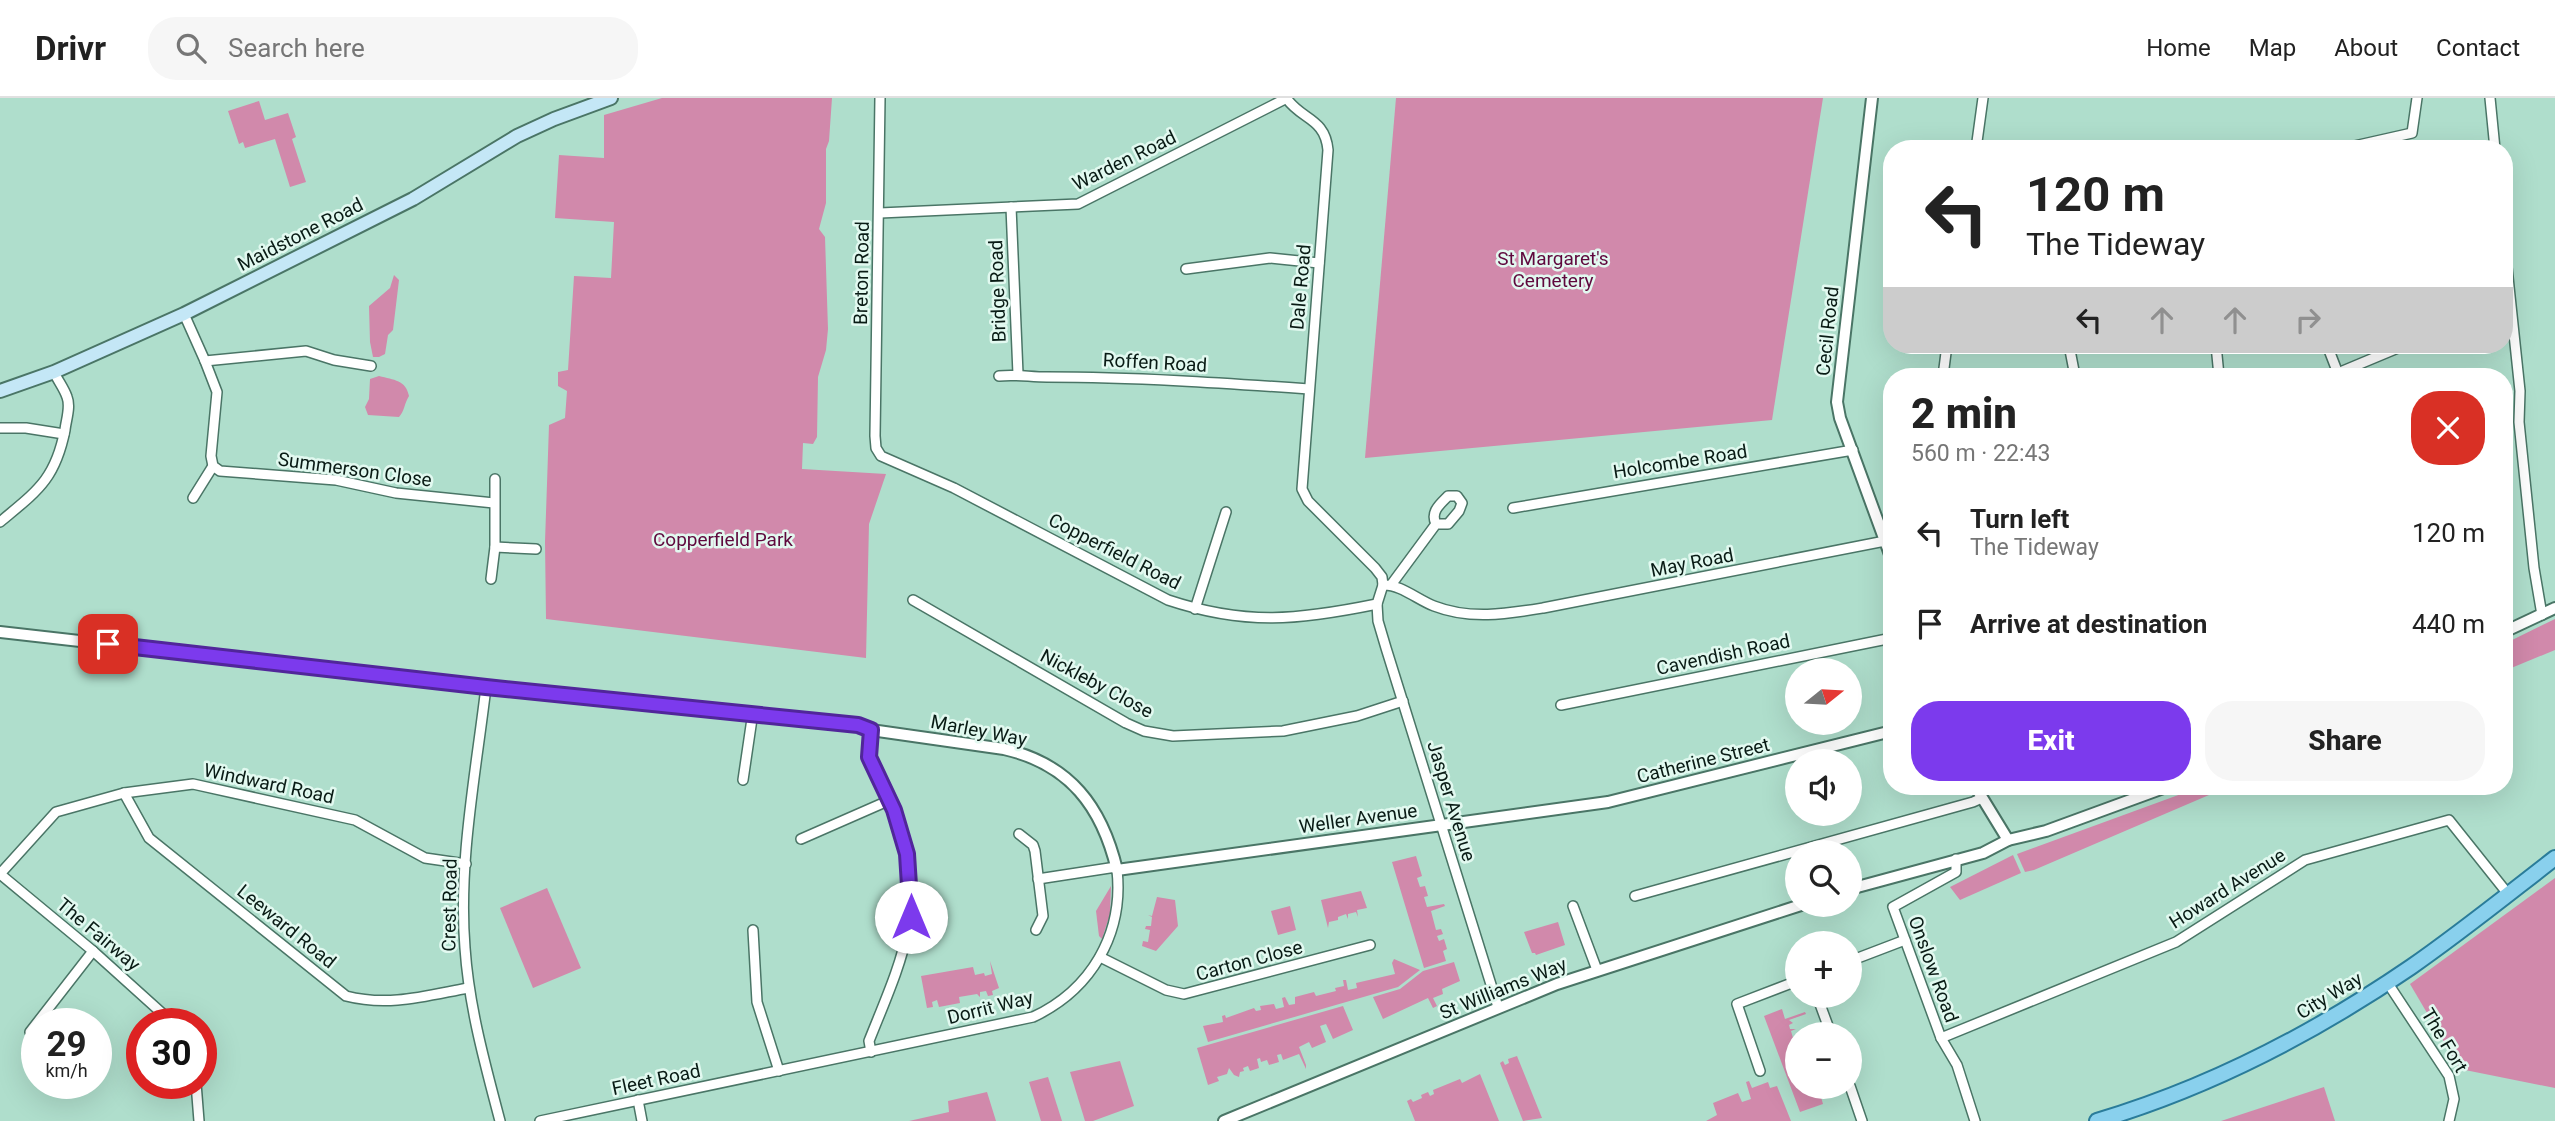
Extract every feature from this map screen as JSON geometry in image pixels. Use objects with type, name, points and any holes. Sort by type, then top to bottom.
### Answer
[{"type":"main road","name":"Maidstone Road","points":[[0,391],[54,372],[184,314],[413,200],[517,136],[611,98]]},
{"type":"main road","name":"City Way","points":[[2098,1121],[2183,1090],[2255,1058],[2329,1018],[2387,982],[2555,858]]},
{"type":"street","name":"Breton Road","points":[[876,448],[880,98]]},
{"type":"street","name":"Warden Road","points":[[880,213],[1078,204],[1287,98]]},
{"type":"street","name":"Dale Road","points":[[1287,98],[1294,107],[1320,126],[1328,146],[1302,482],[1304,496],[1375,568],[1387,585]]},
{"type":"street","name":"Cecil Road","points":[[1872,98],[1837,395],[1839,414],[1883,535]]},
{"type":"street","points":[[1977,140],[1983,98]]},
{"type":"street","points":[[2385,140],[2413,133],[2417,98]]},
{"type":"street","points":[[2490,98],[2494,140]]},
{"type":"street","name":"Bridge Road","points":[[1011,207],[1018,374]]},
{"type":"street","points":[[1186,270],[1270,258],[1319,263]]},
{"type":"street","points":[[184,314],[217,391],[211,456],[213,466],[193,498]]},
{"type":"street","points":[[2513,324],[2520,391],[2519,422],[2534,568],[2542,615]]},
{"type":"street","points":[[205,362],[306,351],[334,360],[371,366]]},
{"type":"street","points":[[2354,368],[2385,354]]},
{"type":"street","points":[[0,522],[43,486],[53,471],[69,405],[54,372]]},
{"type":"street","name":"Roffen Road","points":[[999,376],[1090,376],[1309,389]]},
{"type":"street","points":[[0,428],[26,428],[64,434]]},
{"type":"street","name":"Copperfield Road","points":[[876,448],[881,456],[954,488],[1168,600],[1195,609],[1229,617],[1286,619],[1377,604]]},
{"type":"street","name":"Holcombe Road","points":[[1513,508],[1853,450]]},
{"type":"street","name":"Summerson Close","points":[[213,466],[220,471],[336,480],[396,493],[494,503]]},
{"type":"street","points":[[491,579],[495,547],[495,479]]},
{"type":"street","points":[[1195,609],[1226,512]]},
{"type":"street","points":[[1377,604],[1387,585],[1436,524]]},
{"type":"street","name":"May Road","points":[[1387,585],[1450,611],[1478,616],[1504,614],[1883,541]]},
{"type":"street","points":[[495,547],[537,549]]},
{"type":"street","name":"Nickleby Close","points":[[913,600],[1144,731],[1174,736],[1283,731],[1357,716],[1403,701]]},
{"type":"street","name":"Jasper Avenue","points":[[1377,604],[1378,621],[1498,1007]]},
{"type":"street","points":[[2513,628],[2555,608]]},
{"type":"street","name":"Marley Way","points":[[0,632],[486,687],[753,712],[858,725],[871,730],[1004,749],[1051,767],[1079,789],[1090,803],[1107,836],[1116,868]]},
{"type":"street","name":"Cavendish Road","points":[[1561,705],[1883,640]]},
{"type":"street","name":"Crest Road","points":[[486,687],[463,904],[468,988],[500,1121]]},
{"type":"street","points":[[743,780],[753,712]]},
{"type":"street","points":[[871,730],[869,757],[890,800],[907,854],[911,908],[899,968],[869,1041],[871,1052]]},
{"type":"street","name":"Catherine Street","points":[[1605,802],[1883,733]]},
{"type":"street","name":"Windward Road","points":[[0,874],[56,813],[124,793],[193,784],[355,820],[425,858],[466,864]]},
{"type":"street","name":"Leeward Road","points":[[124,793],[149,838],[346,996],[369,1002],[393,1001],[468,988]]},
{"type":"street","points":[[1980,795],[2008,840]]},
{"type":"street","points":[[1862,886],[1994,849],[2008,840],[2050,830],[2145,795]]},
{"type":"street","points":[[1635,896],[1973,803],[1982,798]]},
{"type":"street","points":[[800,839],[890,800]]},
{"type":"street","name":"Weller Avenue","points":[[1116,868],[1605,802]]},
{"type":"street","name":"Howard Avenue","points":[[1941,1038],[2176,942],[2305,860],[2449,820],[2508,894]]},
{"type":"street","points":[[1019,834],[1034,847],[1043,916],[1036,930]]},
{"type":"street","name":"Onslow Road","points":[[1956,859],[1958,868],[1955,873],[1894,906],[1941,1038],[1957,1065],[1975,1121]]},
{"type":"street","points":[[1038,879],[1116,868]]},
{"type":"street","name":"Dorrit Way","points":[[779,1071],[1033,1017],[1067,997],[1100,957],[1115,921],[1118,893],[1116,868]]},
{"type":"street","name":"The Fairway","points":[[0,874],[156,1008]]},
{"type":"street","points":[[1573,906],[1597,970]]},
{"type":"street","name":"St Williams Way","points":[[1224,1121],[1334,1078],[1498,1007],[1597,970],[1785,910]]},
{"type":"street","points":[[753,930],[757,1002],[779,1071]]},
{"type":"street","points":[[1862,956],[1905,940]]},
{"type":"street","name":"Carton Close","points":[[1100,957],[1166,990],[1184,994],[1370,945]]},
{"type":"street","points":[[49,1008],[93,951]]},
{"type":"street","name":"The Fort","points":[[2387,982],[2449,1076],[2454,1099],[2449,1121]]},
{"type":"street","points":[[1760,1072],[1737,1004],[1785,986]]},
{"type":"street","name":"Fleet Road","points":[[540,1121],[779,1071]]},
{"type":"street","points":[[197,1099],[199,1121]]},
{"type":"street","points":[[1854,1099],[1862,1121]]},
{"type":"street","points":[[638,1100],[642,1121]]},
{"type":"green space","name":"Copperfield Park","points":[[662,98],[832,98],[826,149],[826,203],[819,229],[825,237],[828,329],[826,350],[818,377],[817,437],[813,444],[803,443],[802,469],[886,474],[869,524],[866,658],[546,619],[545,542],[549,425],[565,418],[567,391],[558,386],[558,372],[568,370],[574,276],[611,278],[614,222],[555,218],[559,155],[604,158],[604,115]]},
{"type":"green space","name":"St Margaret's Cemetery","points":[[1396,98],[1823,98],[1772,420],[1365,458]]},
{"type":"green space","points":[[259,101],[265,120],[288,113],[296,137],[292,139],[306,182],[290,187],[275,139],[245,148],[243,142],[239,144],[228,111]]},
{"type":"green space","points":[[394,275],[399,280],[393,330],[388,335],[385,354],[373,357],[369,306],[390,288]]},
{"type":"green space","points":[[379,376],[398,382],[407,391],[409,396],[399,417],[368,415],[365,407],[369,399],[370,379]]},
{"type":"green space","points":[[2555,619],[2555,650],[2513,667],[2513,640]]},
{"type":"green space","points":[[2178,795],[2209,795],[2034,870],[2025,872],[2017,854]]},
{"type":"green space","points":[[2013,855],[2021,873],[1960,900],[1950,887]]},
{"type":"green space","points":[[1416,856],[1422,876],[1417,878],[1420,887],[1425,886],[1427,907],[1445,906],[1431,911],[1436,930],[1441,929],[1443,934],[1437,936],[1439,941],[1444,939],[1446,961],[1424,968],[1392,862]]},
{"type":"green space","points":[[2555,878],[2555,1088],[2460,1069],[2410,984]]},
{"type":"green space","points":[[1111,886],[1110,914],[1102,939],[1099,936],[1096,911]]},
{"type":"green space","points":[[547,888],[581,968],[533,988],[500,908]]},
{"type":"green space","points":[[1361,891],[1367,908],[1357,910],[1358,917],[1356,912],[1348,914],[1348,919],[1346,914],[1338,917],[1338,920],[1329,922],[1328,928],[1321,900]]},
{"type":"green space","points":[[1157,897],[1175,900],[1178,926],[1156,951],[1142,946],[1143,941],[1148,942],[1150,930],[1145,929],[1146,926],[1151,926],[1152,917],[1148,915],[1152,916]]},
{"type":"green space","points":[[1290,906],[1296,930],[1278,935],[1271,911]]},
{"type":"green space","points":[[1558,922],[1565,945],[1536,955],[1532,953],[1524,932]]},
{"type":"green space","points":[[1394,959],[1420,970],[1398,987],[1208,1042],[1203,1026],[1223,1022],[1222,1016],[1225,1015],[1226,1018],[1254,1008],[1256,1011],[1261,1010],[1260,1006],[1274,1004],[1276,1009],[1284,1007],[1282,998],[1285,997],[1289,1005],[1295,1004],[1295,997],[1314,992],[1316,996],[1336,991],[1335,988],[1344,986],[1343,980],[1346,980],[1348,990],[1357,988],[1356,983],[1395,974],[1392,963]]},
{"type":"green space","points":[[990,961],[999,988],[992,991],[993,995],[988,996],[986,991],[980,992],[980,997],[977,994],[959,997],[960,1003],[939,1007],[937,1000],[932,1002],[933,1007],[927,1008],[921,976],[973,967],[975,975],[984,973],[985,976],[992,974]]},
{"type":"green space","points":[[1454,962],[1460,981],[1442,989],[1443,994],[1433,998],[1437,1006],[1433,1008],[1428,998],[1383,1019],[1373,997],[1400,989],[1423,971]]},
{"type":"green space","points":[[1343,1006],[1353,1030],[1333,1039],[1326,1024],[1320,1026],[1326,1042],[1312,1048],[1309,1042],[1299,1047],[1306,1069],[1299,1054],[1283,1060],[1281,1054],[1277,1055],[1279,1062],[1269,1065],[1267,1060],[1261,1062],[1260,1058],[1257,1059],[1259,1068],[1250,1071],[1248,1066],[1243,1068],[1244,1071],[1240,1072],[1239,1077],[1229,1068],[1227,1074],[1217,1077],[1219,1081],[1208,1085],[1197,1048]]},
{"type":"green space","points":[[1782,1009],[1785,1019],[1805,1012],[1806,1014],[1789,1020],[1792,1022],[1785,1022],[1785,1072],[1764,1016]]},
{"type":"green space","points":[[1517,1056],[1542,1118],[1523,1121],[1500,1063],[1503,1061],[1505,1065],[1509,1063],[1508,1059]]},
{"type":"green space","points":[[1120,1061],[1134,1106],[1093,1121],[1085,1121],[1070,1072]]},
{"type":"green space","points":[[1480,1074],[1499,1121],[1415,1121],[1407,1101],[1411,1099],[1413,1102],[1428,1092],[1430,1096],[1434,1094],[1433,1090],[1460,1079],[1462,1083]]},
{"type":"green space","points":[[1048,1077],[1062,1121],[1041,1121],[1029,1082]]},
{"type":"green space","points":[[1749,1081],[1752,1088],[1768,1082],[1770,1088],[1777,1086],[1791,1121],[1706,1121],[1717,1115],[1713,1103],[1738,1093],[1742,1102],[1751,1099],[1746,1082]]},
{"type":"green space","points":[[2324,1087],[2335,1121],[2221,1121]]},
{"type":"green space","points":[[987,1092],[996,1121],[909,1121],[949,1112],[948,1101]]},
{"type":"green space","points":[[1795,1099],[1822,1099],[1823,1104],[1800,1112]]},
{"type":"route","points":[[108,644],[486,687],[753,712],[858,725],[871,730],[869,757],[890,800],[905,843],[910,874],[911,917]]}]
